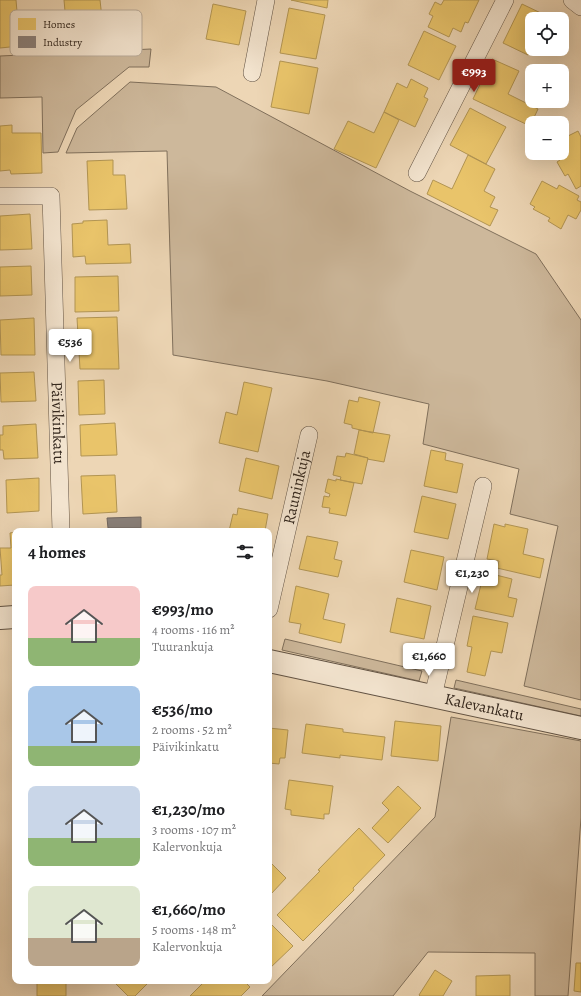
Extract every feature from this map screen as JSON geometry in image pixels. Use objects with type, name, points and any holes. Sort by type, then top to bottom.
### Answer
[{"type":"street","points":[[252,73],[266,0]]},
{"type":"street","points":[[417,173],[505,0]]},
{"type":"street","points":[[572,0],[581,7]]},
{"type":"street","name":"Päivikinkatu","points":[[0,196],[51,196],[61,528]]},
{"type":"street","name":"Rauninkuja","points":[[272,596],[309,435]]},
{"type":"street","points":[[434,696],[483,486]]},
{"type":"street","points":[[0,618],[12,618]]},
{"type":"street","name":"Kalevankatu","points":[[272,662],[581,728]]},
{"type":"shaded area","points":[[142,49],[151,49],[149,67],[129,67],[76,110],[58,152],[43,153],[42,97],[0,98],[0,56],[142,56]]},
{"type":"shaded area","points":[[130,82],[216,87],[410,191],[536,254],[581,320],[581,700],[524,686],[558,526],[510,514],[519,469],[423,444],[429,404],[327,381],[173,355],[167,151],[66,153],[77,128]]},
{"type":"shaded area","points":[[285,639],[422,671],[419,681],[282,650]]},
{"type":"shaded area","points":[[456,680],[581,709],[581,716],[454,688]]},
{"type":"shaded area","points":[[451,717],[581,741],[581,818],[568,996],[535,996],[535,953],[428,952],[393,996],[262,996],[435,817]]},
{"type":"building: Homes","points":[[0,0],[16,0],[17,10],[10,10],[10,47],[0,48]]},
{"type":"building: Homes","points":[[64,0],[100,0],[101,10],[65,10]]},
{"type":"building: Homes","points":[[291,0],[328,0],[327,8]]},
{"type":"building: Homes","points":[[444,0],[479,0],[468,23],[465,22],[461,32],[453,28],[449,37],[428,27],[433,16],[429,14],[435,2],[441,5]]},
{"type":"building: Homes","points":[[213,4],[246,11],[239,45],[206,39]]},
{"type":"building: Homes","points":[[522,4],[539,12],[525,12],[525,54],[503,43]]},
{"type":"building: Homes","points":[[289,8],[325,15],[316,59],[280,53]]},
{"type":"building: Homes","points":[[424,31],[456,46],[439,80],[408,65]]},
{"type":"building: Homes","points":[[492,59],[519,71],[508,94],[525,102],[525,108],[538,109],[535,116],[525,116],[525,124],[473,99]]},
{"type":"building: Homes","points":[[280,61],[318,68],[309,114],[271,107]]},
{"type":"building: Homes","points":[[411,79],[428,88],[424,97],[428,99],[415,127],[384,112],[397,83],[407,88]]},
{"type":"building: Homes","points":[[470,108],[506,127],[486,164],[450,145]]},
{"type":"building: Homes","points":[[384,112],[399,120],[376,168],[334,149],[348,121],[374,133]]},
{"type":"building: Homes","points":[[12,125],[12,133],[41,133],[42,173],[11,174],[10,170],[0,171],[0,126]]},
{"type":"building: Homes","points":[[578,131],[581,137],[581,186],[576,189],[568,174],[565,176],[557,162],[560,160],[569,160],[569,136]]},
{"type":"building: Homes","points":[[468,155],[495,169],[484,191],[495,197],[490,207],[498,210],[490,226],[427,194],[433,180],[452,189]]},
{"type":"building: Homes","points":[[113,160],[113,175],[125,175],[127,209],[89,210],[87,161]]},
{"type":"building: Homes","points":[[542,181],[557,189],[559,185],[579,196],[577,200],[581,202],[581,210],[576,219],[568,215],[561,229],[548,221],[550,218],[533,209],[535,207],[530,204]]},
{"type":"building: Homes","points":[[30,214],[32,249],[0,250],[0,216]]},
{"type":"building: Homes","points":[[107,220],[108,245],[130,244],[131,263],[86,264],[85,256],[73,257],[72,224],[83,223],[83,221]]},
{"type":"building: Homes","points":[[31,266],[32,295],[0,296],[0,267]]},
{"type":"building: Homes","points":[[118,276],[119,311],[75,312],[75,277]]},
{"type":"building: Homes","points":[[117,317],[119,369],[80,369],[77,318]]},
{"type":"building: Homes","points":[[34,318],[35,355],[1,355],[0,320]]},
{"type":"building: Homes","points":[[34,372],[36,401],[1,402],[0,373]]},
{"type":"building: Homes","points":[[104,380],[105,414],[79,415],[78,381]]},
{"type":"building: Homes","points":[[244,382],[272,388],[258,452],[219,443],[226,412],[237,415]]},
{"type":"building: Homes","points":[[359,397],[380,402],[373,433],[352,428],[352,425],[344,423],[349,400],[358,402]]},
{"type":"building: Homes","points":[[115,423],[117,455],[81,456],[80,425]]},
{"type":"building: Homes","points":[[36,424],[38,458],[4,459],[3,450],[0,450],[0,435],[3,435],[3,426]]},
{"type":"building: Homes","points":[[359,430],[390,435],[384,462],[367,459],[368,458],[354,454]]},
{"type":"building: Homes","points":[[431,450],[446,453],[445,460],[463,464],[457,493],[424,486]]},
{"type":"building: Homes","points":[[346,453],[368,458],[362,484],[340,480],[341,477],[333,475],[337,456],[345,457]]},
{"type":"building: Homes","points":[[246,458],[279,466],[272,499],[239,491]]},
{"type":"building: Homes","points":[[115,475],[117,512],[83,514],[81,476]]},
{"type":"building: Homes","points":[[39,478],[39,511],[7,513],[6,480]]},
{"type":"building: Homes","points":[[328,479],[336,481],[336,479],[354,483],[346,516],[329,513],[330,508],[322,507],[324,496],[329,497],[330,494],[325,492]]},
{"type":"building: Homes","points":[[422,496],[456,504],[448,539],[414,532]]},
{"type":"building: Homes","points":[[238,508],[268,514],[266,528],[230,528],[233,514],[237,515]]},
{"type":"building: Homes","points":[[494,524],[505,527],[505,524],[528,529],[523,554],[544,559],[540,578],[497,568],[499,561],[487,559]]},
{"type":"building: Homes","points":[[10,533],[12,533],[12,585],[0,586],[0,575],[2,575],[0,548],[11,548]]},
{"type":"building: Homes","points":[[307,536],[338,542],[334,559],[342,561],[338,577],[299,569]]},
{"type":"building: Homes","points":[[411,550],[444,557],[437,590],[404,582]]},
{"type":"building: Homes","points":[[484,572],[512,579],[508,597],[517,599],[513,617],[475,609]]},
{"type":"building: Homes","points":[[296,586],[329,594],[323,619],[345,624],[341,643],[299,633],[301,624],[289,622]]},
{"type":"building: Homes","points":[[397,598],[431,606],[424,639],[390,632]]},
{"type":"building: Homes","points":[[473,616],[508,623],[502,653],[491,651],[485,676],[467,672],[472,647],[467,646]]},
{"type":"building: Homes","points":[[395,721],[441,726],[438,761],[391,756]]},
{"type":"building: Homes","points":[[306,724],[343,729],[343,732],[385,737],[382,760],[340,755],[340,758],[302,753]]},
{"type":"building: Homes","points":[[272,728],[288,730],[285,758],[280,758],[279,764],[272,763]]},
{"type":"building: Homes","points":[[289,780],[333,786],[329,814],[324,814],[324,819],[291,815],[291,810],[285,809]]},
{"type":"building: Homes","points":[[398,786],[421,808],[388,843],[372,828],[389,810],[382,803]]},
{"type":"building: Homes","points":[[359,828],[385,855],[353,888],[354,890],[303,941],[277,915]]},
{"type":"building: Homes","points":[[272,864],[286,878],[272,893]]},
{"type":"building: Homes","points":[[272,925],[293,946],[272,966]]},
{"type":"building: Homes","points":[[576,963],[581,963],[581,992],[574,991]]},
{"type":"building: Homes","points":[[435,970],[452,981],[443,996],[420,996],[419,995]]},
{"type":"building: Homes","points":[[510,975],[510,996],[476,996],[476,976]]},
{"type":"building: Homes","points":[[37,984],[66,984],[66,996],[37,996]]},
{"type":"building: Homes","points":[[116,984],[147,984],[135,996],[128,996]]},
{"type":"building: Homes","points":[[202,984],[247,984],[250,987],[241,996],[190,996]]},
{"type":"building: Industry","points":[[141,517],[141,528],[108,528],[107,518]]}]
